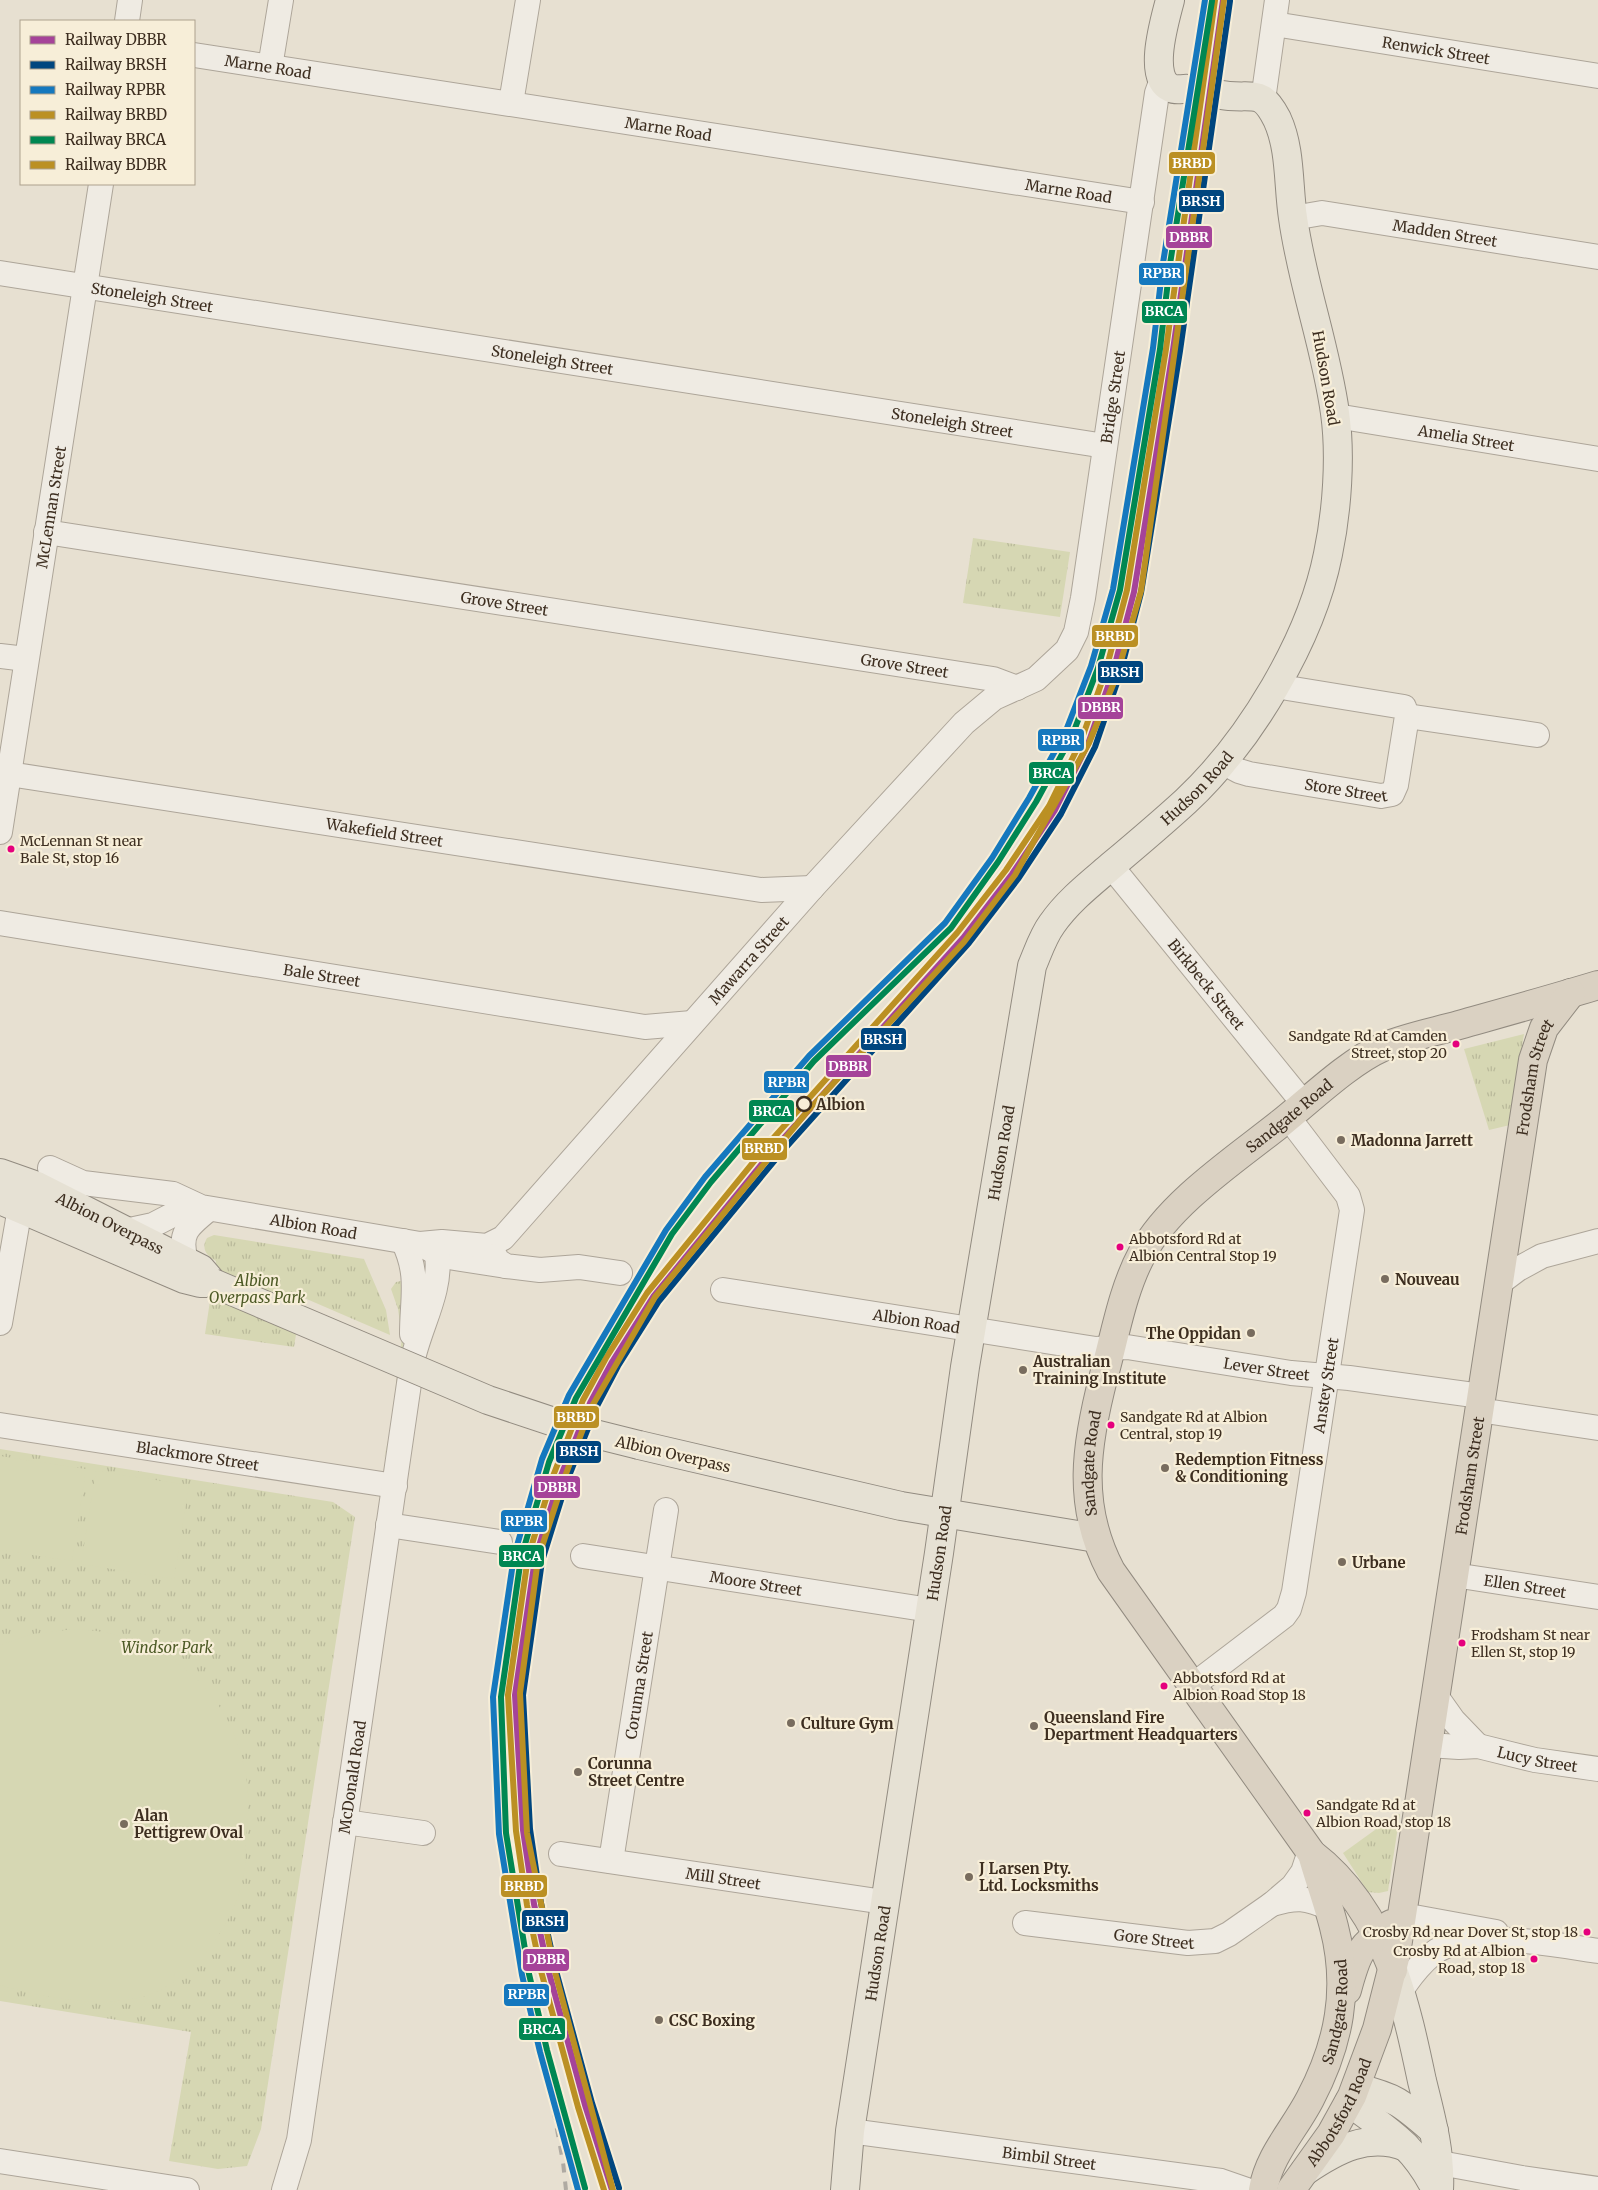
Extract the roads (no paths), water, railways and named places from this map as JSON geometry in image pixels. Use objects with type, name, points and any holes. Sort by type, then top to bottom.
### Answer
[{"type":"highway","name":"Sandgate Road","points":[[1397,1981],[1377,1934],[1363,1910],[1337,1876],[1311,1853],[1111,1571],[1096,1538],[1088,1502],[1087,1462],[1091,1429],[1136,1265],[1157,1230],[1185,1200],[1356,1063],[1383,1048],[1598,985]]},
{"type":"highway","name":"Frodsham Street","points":[[1397,1981],[1403,1915],[1428,1745],[1536,1048],[1544,1028],[1571,993]]},
{"type":"highway","name":"Sandgate Road","points":[[1311,1853],[1335,1929],[1340,1964],[1340,2018],[1333,2046],[1320,2080]]},
{"type":"highway","points":[[1363,1910],[1403,1915]]},
{"type":"highway","points":[[1340,2018],[1356,1958],[1364,1946],[1377,1934],[1403,1915]]},
{"type":"highway","name":"Abbotsford Road","points":[[1298,2180],[1332,2134],[1352,2095],[1397,1981]]},
{"type":"highway","points":[[1320,2080],[1352,2095]]},
{"type":"highway","name":"Abbotsford Road","points":[[1263,2190],[1271,2164],[1320,2080]]},
{"type":"main road","name":"Bridge Street","points":[[1170,0],[1159,56],[1160,73],[1174,84]]},
{"type":"main road","points":[[1182,0],[1174,33],[1172,60],[1174,84],[1230,96],[1247,95],[1259,107]]},
{"type":"main road","name":"Hudson Road","points":[[846,2190],[850,2131],[945,1512],[965,1366],[1032,966],[1053,923],[1077,895],[1188,799],[1222,762],[1257,715],[1275,686],[1317,596],[1328,554],[1336,485],[1336,416],[1292,218],[1290,175],[1282,134],[1275,116],[1259,107]]},
{"type":"main road","name":"Albion Overpass","points":[[0,1173],[37,1186],[186,1261],[204,1271],[213,1283]]},
{"type":"main road","name":"Albion Overpass","points":[[10,1204],[184,1278],[200,1283],[213,1283],[488,1400],[575,1430],[901,1506],[1096,1538]]},
{"type":"main road","name":"Sandgate Road","points":[[1397,1981],[1434,2131],[1424,2159]]},
{"type":"main road","points":[[1352,2095],[1391,2097],[1405,2106],[1434,2131]]},
{"type":"main road","name":"Sandgate Road","points":[[1352,2095],[1424,2159],[1437,2190]]},
{"type":"main road","points":[[1298,2180],[1336,2152],[1362,2142],[1387,2141],[1424,2159]]},
{"type":"street","points":[[127,20],[130,0]]},
{"type":"street","points":[[270,67],[281,0]]},
{"type":"street","points":[[511,103],[528,0]]},
{"type":"street","points":[[1259,107],[1277,0]]},
{"type":"street","name":"Renwick Street","points":[[1274,24],[1598,76]]},
{"type":"street","name":"Marne Road","points":[[195,55],[1142,202]]},
{"type":"street","name":"Bridge Street","points":[[1017,688],[1053,666],[1067,650],[1076,632],[1084,598],[1157,93],[1174,84]]},
{"type":"street","name":"McLennan Street","points":[[0,832],[101,185]]},
{"type":"street","name":"Madden Street","points":[[1292,218],[1322,213],[1598,257]]},
{"type":"street","name":"Stoneleigh Street","points":[[0,273],[1105,446]]},
{"type":"street","name":"Amelia Street","points":[[1336,416],[1598,459]]},
{"type":"street","name":"Grove Street","points":[[46,532],[993,679],[1017,688]]},
{"type":"street","points":[[0,656],[26,660]]},
{"type":"street","name":"Grove Street","points":[[963,675],[974,698],[976,712]]},
{"type":"street","points":[[1275,686],[1400,705],[1406,710],[1407,716],[1537,735]]},
{"type":"street","name":"Mawarra Street","points":[[491,1245],[506,1235],[777,927],[964,723],[994,698],[1017,688]]},
{"type":"street","name":"Store Street","points":[[1222,762],[1244,773],[1388,796],[1392,794],[1396,785],[1407,716]]},
{"type":"street","name":"Wakefield Street","points":[[9,774],[761,890],[812,888]]},
{"type":"street","name":"Birkbeck Street","points":[[1111,866],[1296,1110]]},
{"type":"street","points":[[761,890],[773,905],[777,927]]},
{"type":"street","name":"Bale Street","points":[[0,923],[645,1027],[692,1024]]},
{"type":"street","points":[[645,1027],[658,1037],[668,1051]]},
{"type":"street","name":"Anstey Street","points":[[1192,1686],[1270,1628],[1289,1609],[1294,1592],[1351,1216],[1351,1202],[1296,1110]]},
{"type":"street","name":"Albion Road","points":[[50,1168],[83,1183],[173,1194],[208,1209],[420,1247],[448,1258],[544,1271],[579,1267],[620,1273]]},
{"type":"street","points":[[0,1323],[10,1204]]},
{"type":"street","points":[[186,1261],[183,1246],[185,1232],[208,1209]]},
{"type":"street","name":"Albion Road","points":[[125,1231],[153,1225],[180,1211],[208,1209]]},
{"type":"street","points":[[1506,1232],[1519,1247],[1542,1256]]},
{"type":"street","points":[[1498,1284],[1518,1269],[1542,1256],[1598,1241]]},
{"type":"street","name":"Albion Road","points":[[420,1247],[442,1242],[472,1246],[491,1245]]},
{"type":"street","points":[[491,1245],[496,1259],[506,1266]]},
{"type":"street","name":"McDonald Road","points":[[284,2190],[299,2140],[388,1525],[396,1486],[412,1363],[414,1274],[412,1262],[420,1247],[438,1266],[436,1287],[412,1363]]},
{"type":"street","name":"Albion Road","points":[[723,1290],[1083,1348],[1112,1348]]},
{"type":"street","name":"Lever Street","points":[[1112,1348],[1127,1347],[1291,1373],[1327,1376],[1480,1403],[1598,1428]]},
{"type":"street","name":"Blackmore Street","points":[[0,1425],[396,1486]]},
{"type":"street","name":"Corunna Street","points":[[611,1861],[666,1510]]},
{"type":"street","points":[[388,1525],[500,1542]]},
{"type":"street","name":"Moore Street","points":[[583,1556],[930,1610]]},
{"type":"street","name":"Ellen Street","points":[[1454,1575],[1598,1597]]},
{"type":"street","name":"Lucy Street","points":[[1436,1696],[1453,1720],[1478,1746]]},
{"type":"street","name":"Lucy Street","points":[[1428,1745],[1478,1746],[1521,1757],[1598,1769]]},
{"type":"street","points":[[345,1822],[423,1833]]},
{"type":"street","name":"Gore Street","points":[[1025,1923],[1188,1943],[1204,1943],[1224,1938],[1272,1904],[1300,1876],[1311,1853]]},
{"type":"street","name":"Mill Street","points":[[561,1854],[884,1902]]},
{"type":"street","name":"Gore Street","points":[[1272,1904],[1294,1899],[1306,1899],[1328,1908]]},
{"type":"street","points":[[1403,1915],[1484,1929],[1521,1941]]},
{"type":"street","points":[[1397,1981],[1446,1946],[1465,1942],[1521,1941],[1598,1952]]},
{"type":"street","name":"Bimbil Street","points":[[850,2131],[1221,2181],[1247,2190]]},
{"type":"street","points":[[1424,2159],[1522,2178],[1598,2189]]},
{"type":"street","points":[[0,2161],[187,2190]]},
{"type":"railway","points":[[547,2075],[563,2162],[566,2190]]},
{"type":"rail line","name":"RPBR","points":[[578,2190],[540,2052],[522,1975],[499,1834],[493,1697],[514,1556],[542,1459],[569,1395],[666,1230],[705,1177],[809,1056],[945,923],[992,858],[1029,798],[1065,733],[1091,666],[1113,589],[1153,348],[1163,263],[1205,0]]},
{"type":"rail line","name":"BRBD","points":[[604,2190],[578,2107],[541,1971],[527,1905],[516,1831],[508,1695],[528,1557],[553,1476],[583,1400],[606,1358],[647,1293],[768,1144],[957,933],[1006,870],[1049,806],[1081,741],[1106,670],[1127,590],[1166,349],[1215,0]]},
{"type":"rail line","name":"DBBR","points":[[612,2190],[585,2105],[548,1969],[534,1904],[523,1830],[515,1695],[535,1559],[560,1478],[590,1403],[612,1362],[653,1297],[774,1149],[963,938],[1012,874],[1055,810],[1088,744],[1113,672],[1134,592],[1173,350],[1223,0]]},
{"type":"rail line","name":"BDBR","points":[[613,2190],[554,1968],[527,1833],[520,1693],[538,1559],[564,1479],[591,1408],[655,1297],[806,1113],[964,942],[1015,875],[1089,743],[1117,675],[1141,591],[1224,0]]},
{"type":"rail line","name":"BRCA","points":[[585,2188],[547,2050],[529,1974],[506,1833],[501,1697],[521,1558],[549,1462],[576,1398],[672,1234],[711,1182],[814,1061],[951,928],[998,862],[1036,802],[1072,736],[1098,668],[1120,590],[1160,349],[1170,264],[1212,1]]},
{"type":"rail line","name":"BRSH","points":[[619,2188],[592,2103],[555,1967],[541,1903],[530,1829],[523,1695],[542,1561],[567,1481],[597,1406],[618,1366],[659,1301],[780,1154],[969,943],[1018,879],[1061,814],[1095,747],[1120,674],[1141,593],[1180,351],[1230,1]]},
{"type":"place","name":"McLennan St near Bale St, stop 16","points":[[11,849]]},
{"type":"place","name":"Sandgate Rd at Camden Street, stop 20","points":[[1456,1044]]},
{"type":"place","name":"Albion","points":[[804,1104]]},
{"type":"place","name":"Madonna Jarrett","points":[[1341,1140]]},
{"type":"place","name":"Abbotsford Rd at Albion Central Stop 19","points":[[1120,1247]]},
{"type":"place","name":"Nouveau","points":[[1385,1279]]},
{"type":"place","name":"The Oppidan","points":[[1251,1333]]},
{"type":"place","name":"Australian Training Institute","points":[[1023,1370]]},
{"type":"place","name":"Sandgate Rd at Albion Central, stop 19","points":[[1111,1425]]},
{"type":"place","name":"Redemption Fitness & Conditioning","points":[[1165,1468]]},
{"type":"place","name":"Urbane","points":[[1342,1562]]},
{"type":"place","name":"Frodsham St near Ellen St, stop 19","points":[[1462,1643]]},
{"type":"place","name":"Abbotsford Rd at Albion Road Stop 18","points":[[1164,1686]]},
{"type":"place","name":"Culture Gym","points":[[791,1723]]},
{"type":"place","name":"Queensland Fire Department Headquarters","points":[[1034,1726]]},
{"type":"place","name":"Corunna Street Centre","points":[[578,1772]]},
{"type":"place","name":"Sandgate Rd at Albion Road, stop 18","points":[[1307,1813]]},
{"type":"place","name":"Alan Pettigrew Oval","points":[[124,1824]]},
{"type":"place","name":"J Larsen Pty. Ltd. Locksmiths","points":[[969,1877]]},
{"type":"place","name":"Crosby Rd near Dover St, stop 18","points":[[1587,1932]]},
{"type":"place","name":"Crosby Rd at Albion Road, stop 18","points":[[1534,1959]]},
{"type":"place","name":"CSC Boxing","points":[[659,2020]]},
{"type":"park label","name":"Albion Overpass Park","points":[[257,1288]]},
{"type":"park label","name":"Windsor Park","points":[[167,1647]]}]
